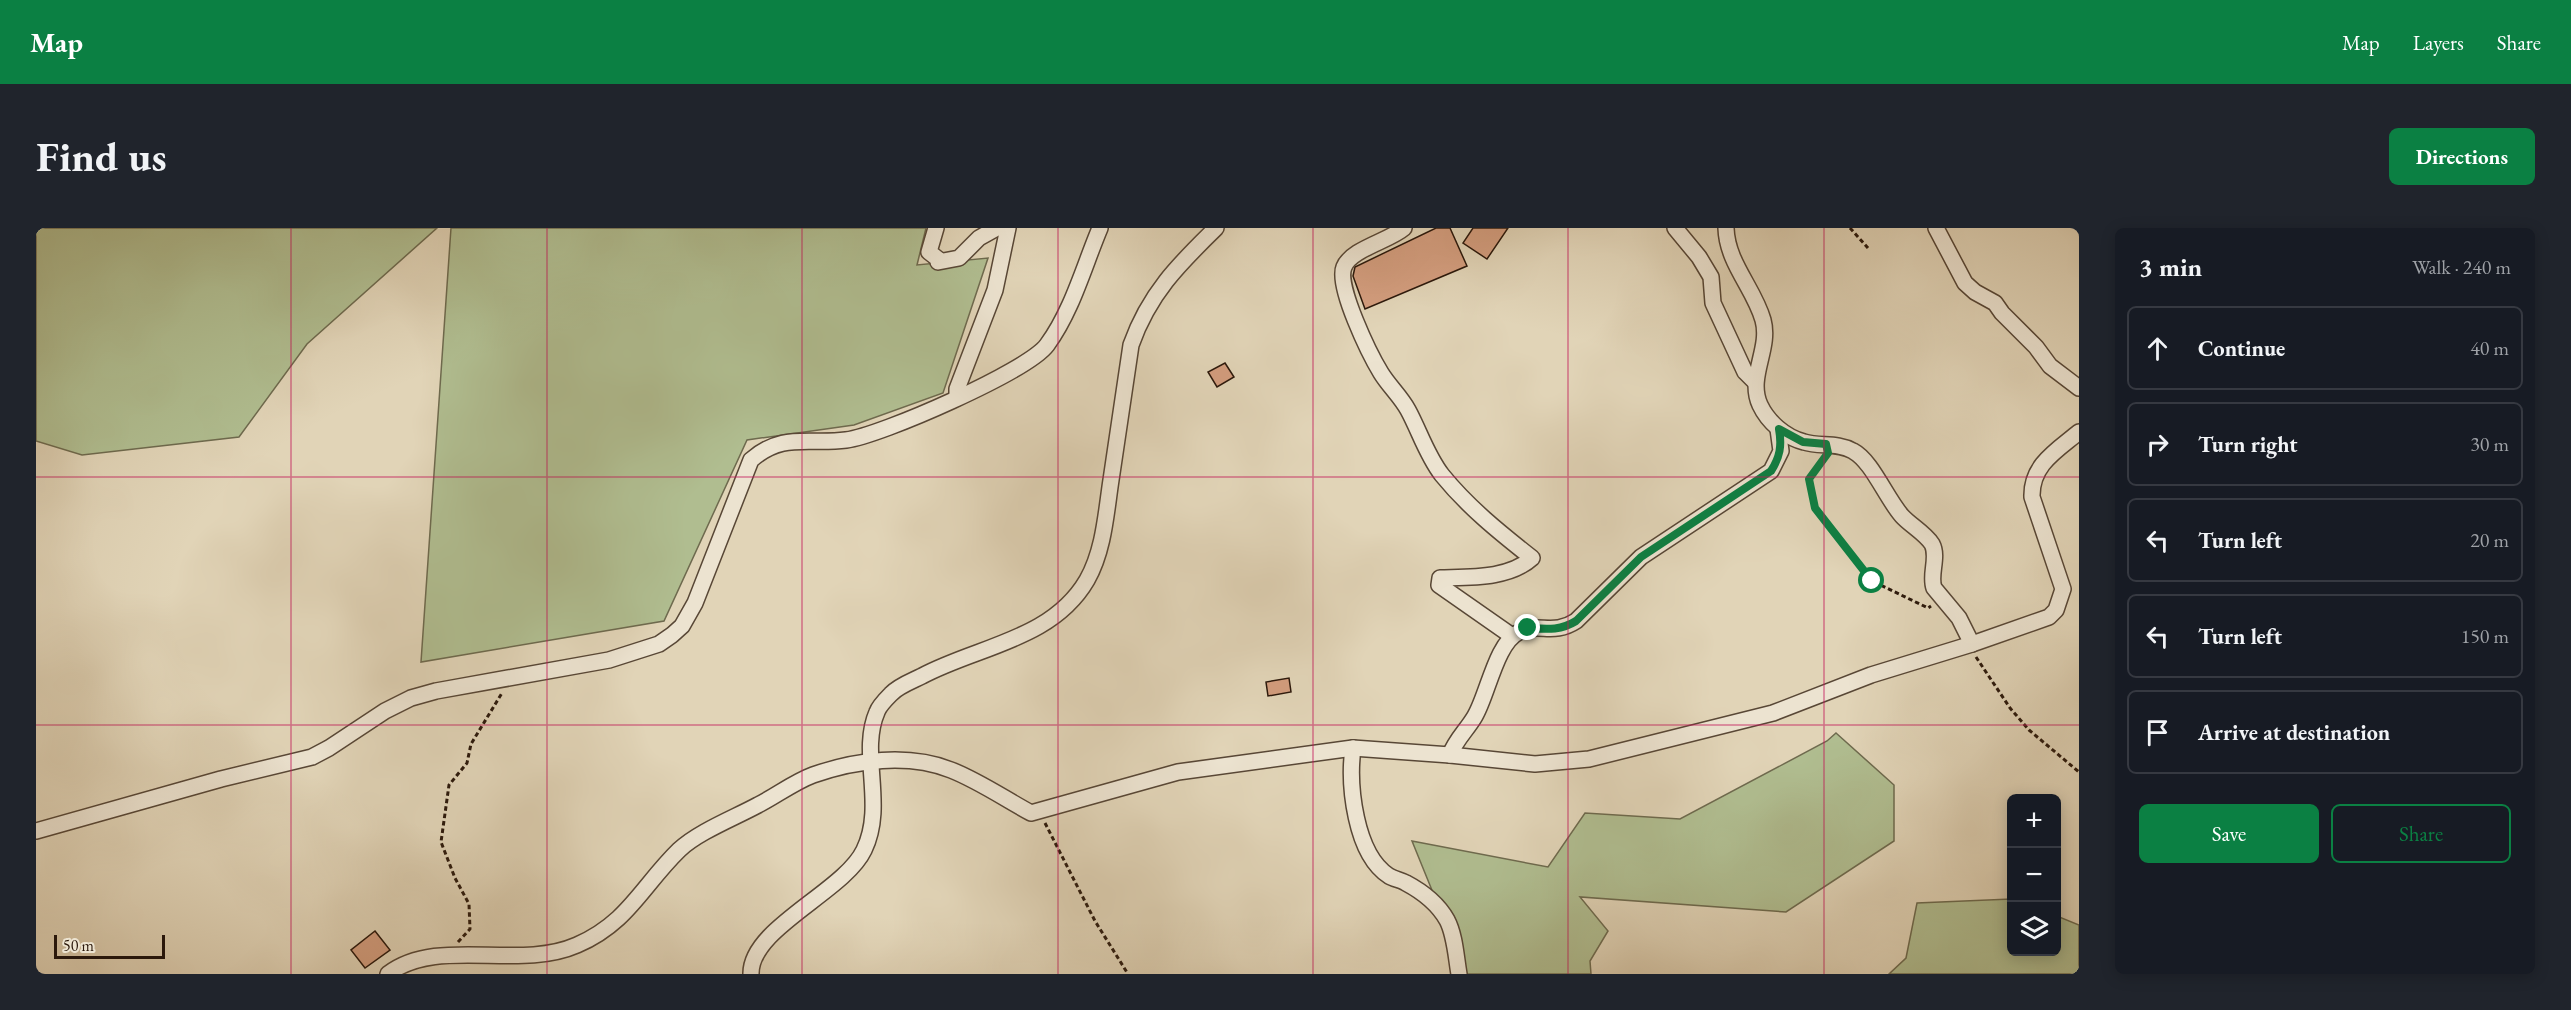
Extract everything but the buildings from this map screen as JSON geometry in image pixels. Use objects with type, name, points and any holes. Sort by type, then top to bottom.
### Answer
[{"type":"street","points":[[936,228],[929,252],[938,259],[938,262],[959,258],[978,238],[997,228]]},
{"type":"street","points":[[957,398],[957,389],[995,290],[1008,228]]},
{"type":"street","points":[[36,831],[221,779],[295,762],[329,748],[385,711],[411,698],[436,691],[609,660],[659,644],[682,626],[695,603],[751,460],[762,451],[786,441],[847,440],[878,432],[957,398],[1028,361],[1046,347],[1060,326],[1100,228]]},
{"type":"street","points":[[751,974],[759,951],[777,928],[840,881],[864,850],[875,812],[872,736],[877,711],[892,692],[930,672],[1031,632],[1070,602],[1086,581],[1096,559],[1104,529],[1131,345],[1140,321],[1153,297],[1176,267],[1216,228]]},
{"type":"street","points":[[1404,228],[1396,235],[1349,259],[1343,269],[1343,281],[1353,317],[1380,372],[1407,407],[1440,473],[1480,517],[1532,558],[1524,565],[1488,576],[1440,578],[1439,585],[1512,636]]},
{"type":"street","points":[[1675,228],[1699,257],[1711,277],[1713,303],[1745,372],[1755,382]]},
{"type":"street","points":[[1725,228],[1730,253],[1763,321],[1764,349],[1755,382],[1755,393],[1760,405],[1779,429],[1803,442],[1843,446],[1855,452],[1865,461],[1902,516],[1932,544],[1935,561],[1932,582],[1959,618],[1972,644]]},
{"type":"street","points":[[1936,228],[1965,283],[1975,292],[1995,303],[2002,313],[2036,346],[2050,366],[2079,388]]},
{"type":"street","points":[[1450,755],[1454,744],[1475,717],[1504,648],[1512,636],[1528,628],[1557,630],[1566,628],[1641,557],[1771,471],[1778,460],[1780,451],[1779,429]]},
{"type":"street","points":[[388,974],[398,967],[420,959],[445,956],[544,955],[576,946],[618,921],[680,849],[812,775],[872,762],[918,762],[951,770],[1031,813],[1178,772],[1353,748],[1535,764],[1589,759],[1773,713],[1871,675],[1972,644],[2049,616],[2056,610],[2063,589],[2032,497],[2032,483],[2037,470],[2079,432]]},
{"type":"street","points":[[1353,748],[1353,787],[1360,835],[1368,854],[1390,877],[1405,882],[1433,901],[1442,911],[1449,922],[1459,974]]},
{"type":"path","points":[[1850,228],[1868,248]]},
{"type":"path","points":[[1826,444],[1828,453],[1809,479],[1815,508],[1872,581],[1928,608],[1942,598]]},
{"type":"path","points":[[1972,644],[1973,653],[2010,708],[2029,730],[2079,772]]},
{"type":"path","points":[[445,956],[470,929],[469,904],[455,878],[441,842],[449,785],[467,763],[471,744],[511,679]]},
{"type":"path","points":[[1038,811],[1095,921],[1128,974]]},
{"type":"green space","points":[[36,228],[437,228],[307,344],[239,437],[82,455],[36,441]]},
{"type":"green space","points":[[451,228],[926,228],[917,265],[988,258],[943,393],[854,425],[747,440],[664,621],[421,662]]},
{"type":"green space","points":[[1836,733],[1894,785],[1894,841],[1786,912],[1580,897],[1608,931],[1590,961],[1591,974],[1466,974],[1412,841],[1548,867],[1585,813],[1680,819],[1827,741]]},
{"type":"green space","points":[[2007,899],[2007,956],[2061,956],[2061,918],[2079,925],[2079,974],[1889,974],[1906,958],[1917,903]]},
{"type":"route","points":[[1528,628],[1557,630],[1566,628],[1641,557],[1771,471],[1778,460],[1780,451],[1779,429],[1803,442],[1826,444],[1828,453],[1809,479],[1815,508],[1872,581]]}]
